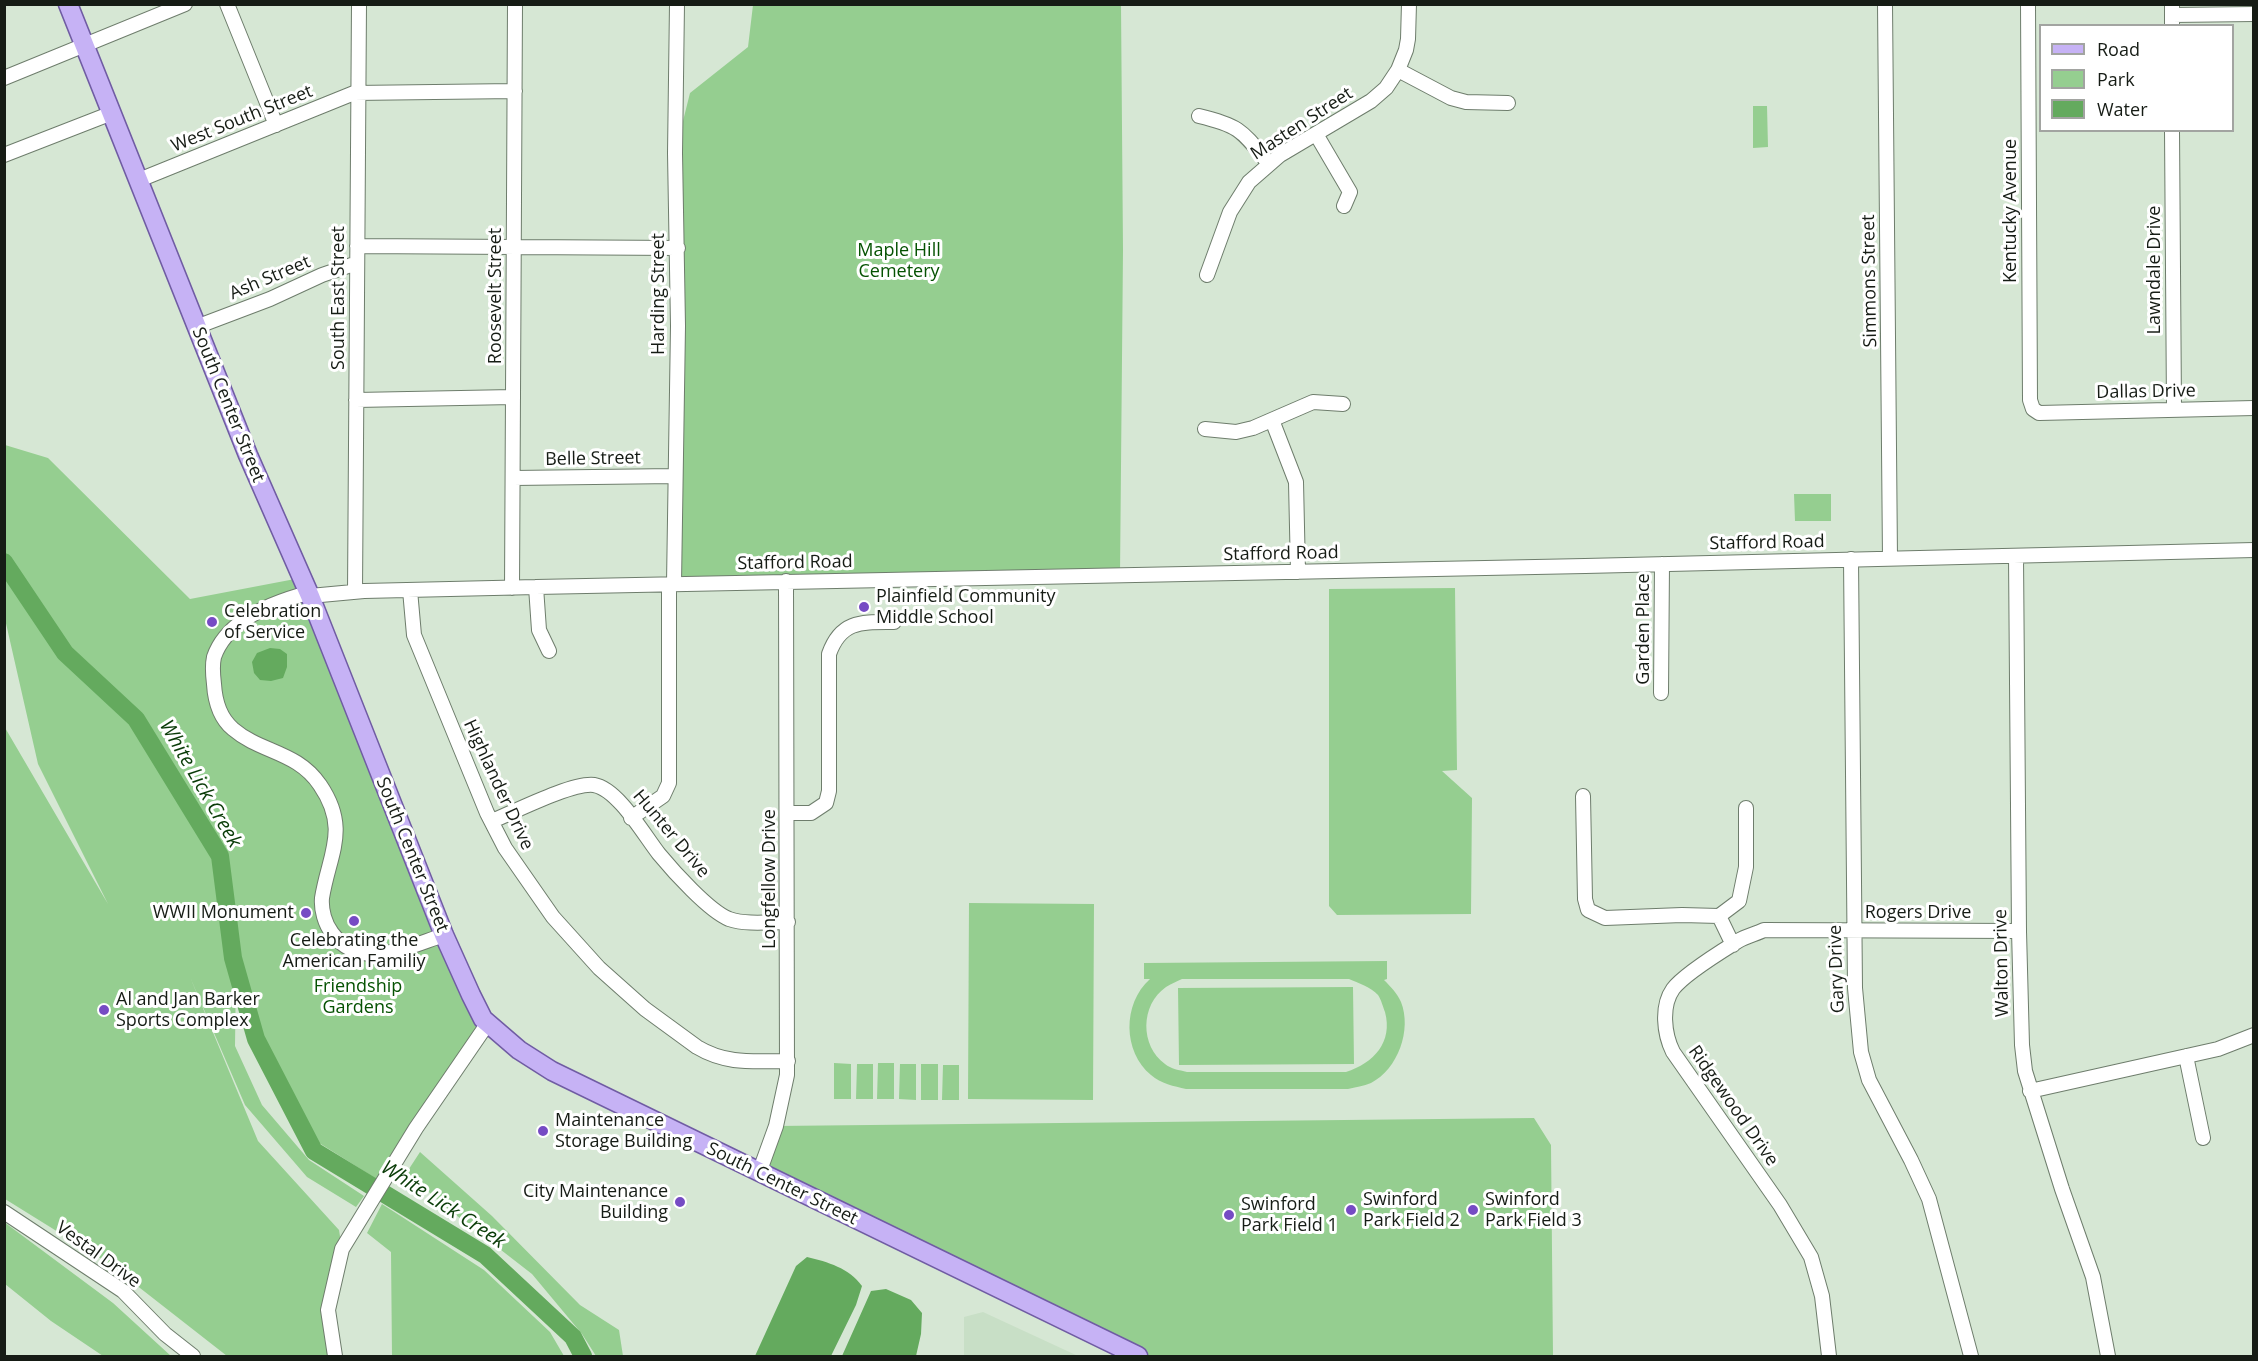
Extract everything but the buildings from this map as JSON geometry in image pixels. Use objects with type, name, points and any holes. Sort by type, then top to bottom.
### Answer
[{"type":"main road","name":"South Center Street","points":[[68,4],[196,327],[248,455],[309,595],[444,935],[475,1003],[488,1023],[519,1050],[552,1071],[1138,1356]]},
{"type":"street","points":[[4,78],[185,4]]},
{"type":"street","points":[[227,4],[276,125]]},
{"type":"street","name":"South East Street","points":[[355,592],[359,4]]},
{"type":"street","name":"Roosevelt Street","points":[[512,588],[516,4]]},
{"type":"street","name":"Harding Street","points":[[632,818],[663,796],[669,783],[678,248],[675,153],[677,4]]},
{"type":"street","name":"Masten Street","points":[[1208,275],[1233,205],[1249,182],[1269,164],[1380,94],[1398,70],[1408,39],[1409,4]]},
{"type":"street","name":"Simmons Street","points":[[1885,4],[1890,558]]},
{"type":"street","name":"Kentucky Avenue","points":[[2028,4],[2030,400],[2033,409],[2039,413]]},
{"type":"street","points":[[2172,15],[2253,14]]},
{"type":"street","points":[[1398,70],[1458,100],[1473,103],[1508,103]]},
{"type":"street","points":[[358,93],[515,91]]},
{"type":"street","name":"West South Street","points":[[139,180],[358,93]]},
{"type":"street","points":[[4,155],[112,113]]},
{"type":"street","points":[[1199,116],[1230,123],[1244,133],[1269,164]]},
{"type":"street","name":"Lawndale Drive","points":[[2172,132],[2174,409]]},
{"type":"street","points":[[1316,134],[1350,192],[1344,206]]},
{"type":"street","points":[[357,246],[678,248]]},
{"type":"street","name":"Ash Street","points":[[196,327],[270,299],[322,275],[357,264]]},
{"type":"street","points":[[356,400],[513,398]]},
{"type":"street","points":[[1205,429],[1236,432],[1272,420],[1313,402],[1342,404]]},
{"type":"street","name":"Dallas Drive","points":[[2039,413],[2253,408]]},
{"type":"street","points":[[1272,420],[1296,482],[1298,572]]},
{"type":"street","name":"Belle Street","points":[[513,478],[675,476]]},
{"type":"street","name":"Stafford Road","points":[[444,935],[389,953],[368,956],[351,950],[328,928],[322,900],[335,845],[335,822],[328,800],[309,771],[283,753],[234,730],[218,708],[212,670],[214,657],[223,641],[236,627],[260,610],[284,599],[309,595],[536,586],[1298,572],[2253,550]]},
{"type":"street","name":"Walton Drive","points":[[2016,556],[2022,1045],[2030,1091],[2093,1277],[2108,1356]]},
{"type":"street","name":"Gary Drive","points":[[1851,559],[1853,932],[1857,1018],[1865,1069],[1872,1089],[1911,1160],[1929,1199],[1971,1356]]},
{"type":"street","name":"Garden Place","points":[[1661,693],[1662,564]]},
{"type":"street","name":"Longfellow Drive","points":[[759,1173],[784,1097],[788,1060],[786,581]]},
{"type":"street","points":[[536,586],[539,630],[549,651]]},
{"type":"street","name":"Highlander Drive","points":[[410,590],[414,635],[492,821],[505,848],[552,917],[599,968],[645,1009],[697,1047],[719,1058],[736,1061],[788,1060]]},
{"type":"street","points":[[787,813],[811,813],[826,803],[829,791],[829,654],[834,639],[847,628],[869,622],[894,622]]},
{"type":"street","name":"Hunter Drive","points":[[492,821],[569,789],[586,785],[603,788],[632,818],[686,884],[716,912],[738,921],[788,922]]},
{"type":"street","points":[[1583,796],[1588,910],[1605,918],[1719,916],[1740,902],[1746,867],[1746,808]]},
{"type":"street","points":[[1719,916],[1733,945]]},
{"type":"street","name":"Ridgewood Drive","points":[[1829,1356],[1822,1296],[1811,1257],[1780,1205],[1673,1052],[1667,1036],[1666,1012],[1674,988],[1733,945],[1764,930],[1853,932]]},
{"type":"street","name":"Rogers Drive","points":[[1853,932],[2019,931]]},
{"type":"street","points":[[335,1356],[328,1310],[342,1249],[416,1128],[488,1023]]},
{"type":"street","points":[[2030,1091],[2218,1049],[2253,1035]]},
{"type":"street","points":[[2186,1056],[2203,1138]]},
{"type":"street","name":"Vestal Drive","points":[[4,1212],[123,1291],[165,1334],[193,1356]]},
{"type":"shaded area","points":[[983,1312],[1078,1356],[964,1356],[964,1317]]},
{"type":"green space","name":"Maple Hill Cemetery","points":[[753,5],[1121,5],[1123,250],[1120,574],[674,583],[675,153],[690,93],[748,47]]},
{"type":"green space","points":[[1753,106],[1767,106],[1768,147],[1753,148]]},
{"type":"green space","name":"Friendship Gardens","points":[[5,445],[48,458],[190,599],[295,579],[488,1023],[383,1183],[316,1141],[256,1039],[236,971],[235,1046],[262,1105],[309,1160],[364,1196],[356,1207],[307,1177],[245,1105],[190,977],[258,1141],[339,1230],[342,1249],[328,1310],[330,1356],[227,1356],[108,1263],[5,1199],[4,726],[108,904],[38,764],[5,619]]},
{"type":"green space","points":[[1794,494],[1831,494],[1831,521],[1795,521]]},
{"type":"green space","points":[[1455,588],[1457,770],[1442,771],[1472,798],[1471,914],[1337,915],[1329,906],[1329,589]]},
{"type":"green space","points":[[969,903],[1094,904],[1093,1100],[968,1099]]},
{"type":"green space","points":[[1387,961],[1387,979],[1384,980],[1398,996],[1404,1013],[1405,1024],[1400,1048],[1389,1068],[1380,1077],[1371,1083],[1348,1089],[1186,1089],[1168,1084],[1159,1081],[1142,1065],[1131,1041],[1131,1014],[1134,1001],[1150,979],[1144,979],[1144,963]],"holes":[[[1182,979],[1349,979],[1368,987],[1378,995],[1387,1023],[1384,1042],[1379,1050],[1365,1063],[1346,1072],[1187,1072],[1165,1064],[1151,1047],[1147,1036],[1146,1026],[1151,1004],[1166,987]]]},
{"type":"green space","points":[[1353,987],[1354,1064],[1179,1065],[1178,988]]},
{"type":"green space","points":[[834,1063],[851,1064],[851,1099],[834,1099]]},
{"type":"green space","points":[[878,1063],[894,1063],[894,1099],[877,1099]]},
{"type":"green space","points":[[857,1064],[873,1064],[873,1099],[856,1099]]},
{"type":"green space","points":[[900,1064],[916,1064],[916,1100],[899,1099]]},
{"type":"green space","points":[[921,1064],[938,1064],[938,1100],[921,1100]]},
{"type":"green space","points":[[943,1065],[959,1065],[959,1100],[942,1100]]},
{"type":"green space","points":[[1534,1118],[1551,1145],[1553,1356],[1137,1356],[759,1173],[776,1126]]},
{"type":"green space","points":[[420,1152],[492,1216],[580,1305],[619,1330],[623,1356],[596,1356],[582,1334],[532,1274],[443,1205],[407,1172]]},
{"type":"green space","points":[[382,1204],[484,1270],[550,1332],[564,1356],[392,1356],[391,1252],[367,1233]]},
{"type":"green space","points":[[4,1222],[113,1303],[171,1356],[103,1356],[51,1321],[5,1284]]},
{"type":"water","points":[[270,648],[280,649],[287,654],[287,667],[283,678],[271,681],[260,680],[254,673],[252,662],[257,653]]},
{"type":"water","points":[[807,1257],[844,1270],[862,1286],[856,1305],[831,1356],[755,1356],[796,1266]]},
{"type":"water","points":[[886,1289],[911,1300],[922,1313],[921,1334],[916,1356],[842,1356],[871,1291]]},
{"type":"waterway","name":"White Lick Creek","points":[[4,562],[65,653],[136,719],[220,856],[233,958],[256,1039],[314,1151],[485,1255],[573,1337],[583,1356]]},
{"type":"place","name":"Plainfield Community Middle School","points":[[864,607]]},
{"type":"place","name":"Celebration of Service","points":[[212,622]]},
{"type":"place","name":"WWII Monument","points":[[306,913]]},
{"type":"place","name":"Celebrating the American Familiy","points":[[354,921]]},
{"type":"place","name":"Al and Jan Barker Sports Complex","points":[[104,1010]]},
{"type":"place","name":"Maintenance Storage Building","points":[[543,1131]]},
{"type":"place","name":"City Maintenance Building","points":[[680,1202]]},
{"type":"place","name":"Swinford Park Field 2","points":[[1351,1210]]},
{"type":"place","name":"Swinford Park Field 3","points":[[1473,1210]]},
{"type":"place","name":"Swinford Park Field 1","points":[[1229,1215]]}]
